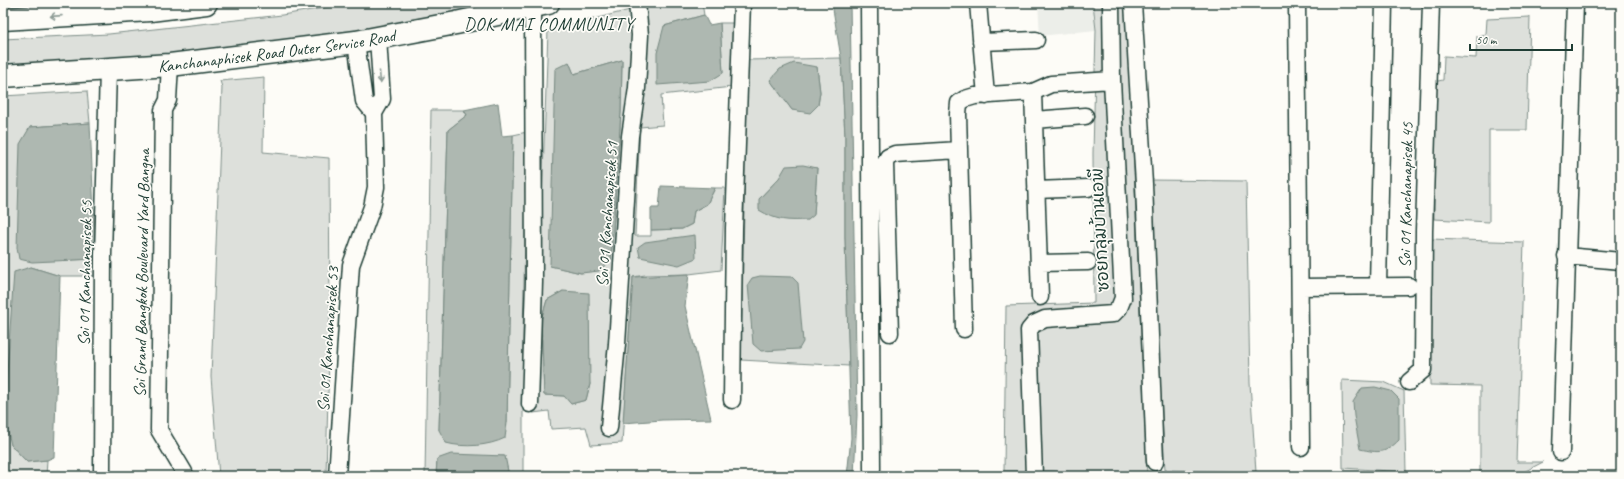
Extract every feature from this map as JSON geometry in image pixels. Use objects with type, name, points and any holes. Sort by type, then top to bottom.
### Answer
[{"type":"main road","points":[[3,19],[150,10],[206,3]]},
{"type":"main road","name":"Kanchanaphisek Road Outer Service Road","points":[[3,76],[170,65],[356,42],[540,5]]},
{"type":"street","name":"Soi 01 Kanchanapisek 51","points":[[609,428],[617,344],[630,136],[637,88],[640,35],[637,3]]},
{"type":"street","points":[[732,400],[734,228],[742,3]]},
{"type":"street","points":[[869,3],[872,469]]},
{"type":"street","points":[[978,3],[986,96]]},
{"type":"street","name":"ซอยกลุ่มบ้านเอพี","points":[[1034,476],[1032,448],[1030,328],[1037,322],[1045,319],[1113,314],[1119,308],[1123,298],[1112,80],[1110,3]]},
{"type":"street","points":[[1133,3],[1144,184],[1156,462]]},
{"type":"street","points":[[1297,3],[1301,447]]},
{"type":"street","points":[[1378,286],[1384,3]]},
{"type":"street","name":"Soi 01 Kanchanapisek 45","points":[[1409,382],[1423,370],[1424,231],[1431,3]]},
{"type":"street","points":[[1561,452],[1575,3]]},
{"type":"street","points":[[530,404],[540,5]]},
{"type":"street","name":"Soi 01 Kanchanapisek 53","points":[[337,476],[351,265],[372,207],[376,187],[374,114],[382,98],[378,38]]},
{"type":"street","points":[[981,42],[1036,40]]},
{"type":"street","points":[[356,42],[364,101],[374,114]]},
{"type":"street","name":"Soi Grand Bangkok Boulevard Yard Bangna","points":[[170,65],[168,100],[163,110],[159,430],[184,474]]},
{"type":"street","name":"Soi 01 Kanchanapisek 55","points":[[102,476],[103,255],[108,70]]},
{"type":"street","points":[[964,329],[959,103],[965,99],[1033,92],[1051,84],[1112,80]]},
{"type":"street","points":[[1033,92],[1040,297]]},
{"type":"street","points":[[1034,120],[1086,116]]},
{"type":"street","points":[[890,333],[885,163],[888,157],[895,154],[959,150]]},
{"type":"street","points":[[1036,190],[1088,188]]},
{"type":"street","points":[[1566,256],[1621,261]]},
{"type":"street","points":[[1039,263],[1088,262]]},
{"type":"street","points":[[1300,287],[1409,286]]},
{"type":"shaded area","points":[[353,3],[504,3],[421,21],[280,42],[68,65],[3,68],[3,39],[109,34],[282,15]]},
{"type":"shaded area","points":[[652,3],[702,3],[704,15],[664,26],[723,73],[720,23],[734,23],[732,87],[661,95],[663,125],[640,127],[635,236],[651,236],[651,230],[682,229],[692,224],[694,211],[707,204],[715,188],[725,188],[721,270],[689,274],[645,275],[633,277],[622,443],[591,445],[586,427],[551,429],[549,411],[533,413],[539,291],[548,30],[630,10]],"holes":[[[622,60],[621,112],[611,260],[581,273],[551,266],[569,62],[574,74]],[[563,291],[590,384],[586,400],[571,404],[565,396],[544,395],[541,320],[547,300]]]},
{"type":"shaded area","points":[[832,3],[850,3],[857,415],[854,476],[847,476],[851,438],[845,237],[845,136],[841,58]]},
{"type":"shaded area","points":[[1038,3],[1093,3],[1096,30],[1040,36]]},
{"type":"shaded area","points":[[1093,3],[1127,3],[1147,476],[1105,476],[1053,471],[1004,471],[1006,306],[1094,303],[1093,153],[1096,30]]},
{"type":"shaded area","points":[[1250,3],[1250,5],[1139,4]]},
{"type":"shaded area","points":[[704,15],[709,25],[720,23],[723,73],[710,81],[657,85],[657,53],[664,26]]},
{"type":"shaded area","points":[[1530,17],[1527,130],[1489,130],[1489,222],[1434,219],[1433,82],[1443,80],[1444,56],[1476,58],[1477,36],[1486,34],[1487,19]]},
{"type":"shaded area","points":[[841,58],[845,136],[845,237],[849,366],[741,360],[747,60]],"holes":[[[817,67],[820,92],[818,105],[792,110],[770,80]],[[817,168],[814,214],[808,220],[759,199],[779,178]]]},
{"type":"shaded area","points":[[622,60],[621,112],[611,260],[599,271],[581,273],[550,266],[555,69],[569,62],[574,74]]},
{"type":"shaded area","points":[[794,63],[817,67],[820,92],[818,105],[810,113],[792,110],[770,80],[780,69]]},
{"type":"shaded area","points":[[264,77],[263,152],[329,158],[330,313],[326,476],[219,476],[211,377],[222,87],[220,81]]},
{"type":"shaded area","points":[[87,91],[90,123],[30,127],[68,260],[96,259],[97,276],[60,276],[31,267],[11,445],[27,462],[47,460],[46,476],[3,476],[3,96]]},
{"type":"shaded area","points":[[498,103],[502,136],[513,135],[507,422],[505,438],[492,443],[468,446],[453,445],[446,443],[439,430],[448,130],[467,115],[464,110]]},
{"type":"shaded area","points":[[431,110],[464,110],[467,115],[448,130],[439,430],[507,422],[513,135],[527,132],[523,335],[523,476],[509,476],[504,456],[437,459],[436,476],[425,476]]},
{"type":"shaded area","points":[[90,123],[96,259],[32,262],[19,259],[17,248],[20,144],[30,127]]},
{"type":"shaded area","points":[[803,165],[817,168],[814,215],[808,220],[788,220],[771,216],[759,210],[759,199],[779,178],[786,166]]},
{"type":"shaded area","points":[[1149,180],[1246,181],[1250,383],[1256,472],[1165,470]]},
{"type":"shaded area","points":[[661,186],[715,188],[707,204],[694,211],[692,224],[682,229],[651,230],[651,208],[659,208]]},
{"type":"shaded area","points":[[695,235],[696,258],[679,265],[640,257],[638,247],[645,242]]},
{"type":"shaded area","points":[[1429,239],[1524,242],[1517,462],[1543,462],[1516,476],[1482,476],[1480,473],[1480,386],[1430,385]]},
{"type":"shaded area","points":[[31,267],[60,276],[54,457],[47,460],[27,462],[11,445],[4,415],[14,272]]},
{"type":"shaded area","points":[[689,274],[685,306],[711,419],[662,420],[623,423],[633,277]]},
{"type":"shaded area","points":[[760,276],[792,277],[798,283],[803,342],[799,349],[761,351],[753,344],[748,284],[752,278]]},
{"type":"shaded area","points":[[563,291],[589,293],[590,384],[586,400],[571,404],[564,396],[544,395],[541,320],[547,300]]},
{"type":"shaded area","points":[[1342,380],[1384,382],[1404,391],[1406,472],[1343,468]]},
{"type":"shaded area","points":[[1375,387],[1391,391],[1399,399],[1399,440],[1390,448],[1377,452],[1360,449],[1353,402],[1362,388]]},
{"type":"shaded area","points":[[451,454],[505,456],[509,476],[436,476],[437,459]]},
{"type":"district","name":"DOK MAI COMMUNITY","points":[[549,24]]}]
